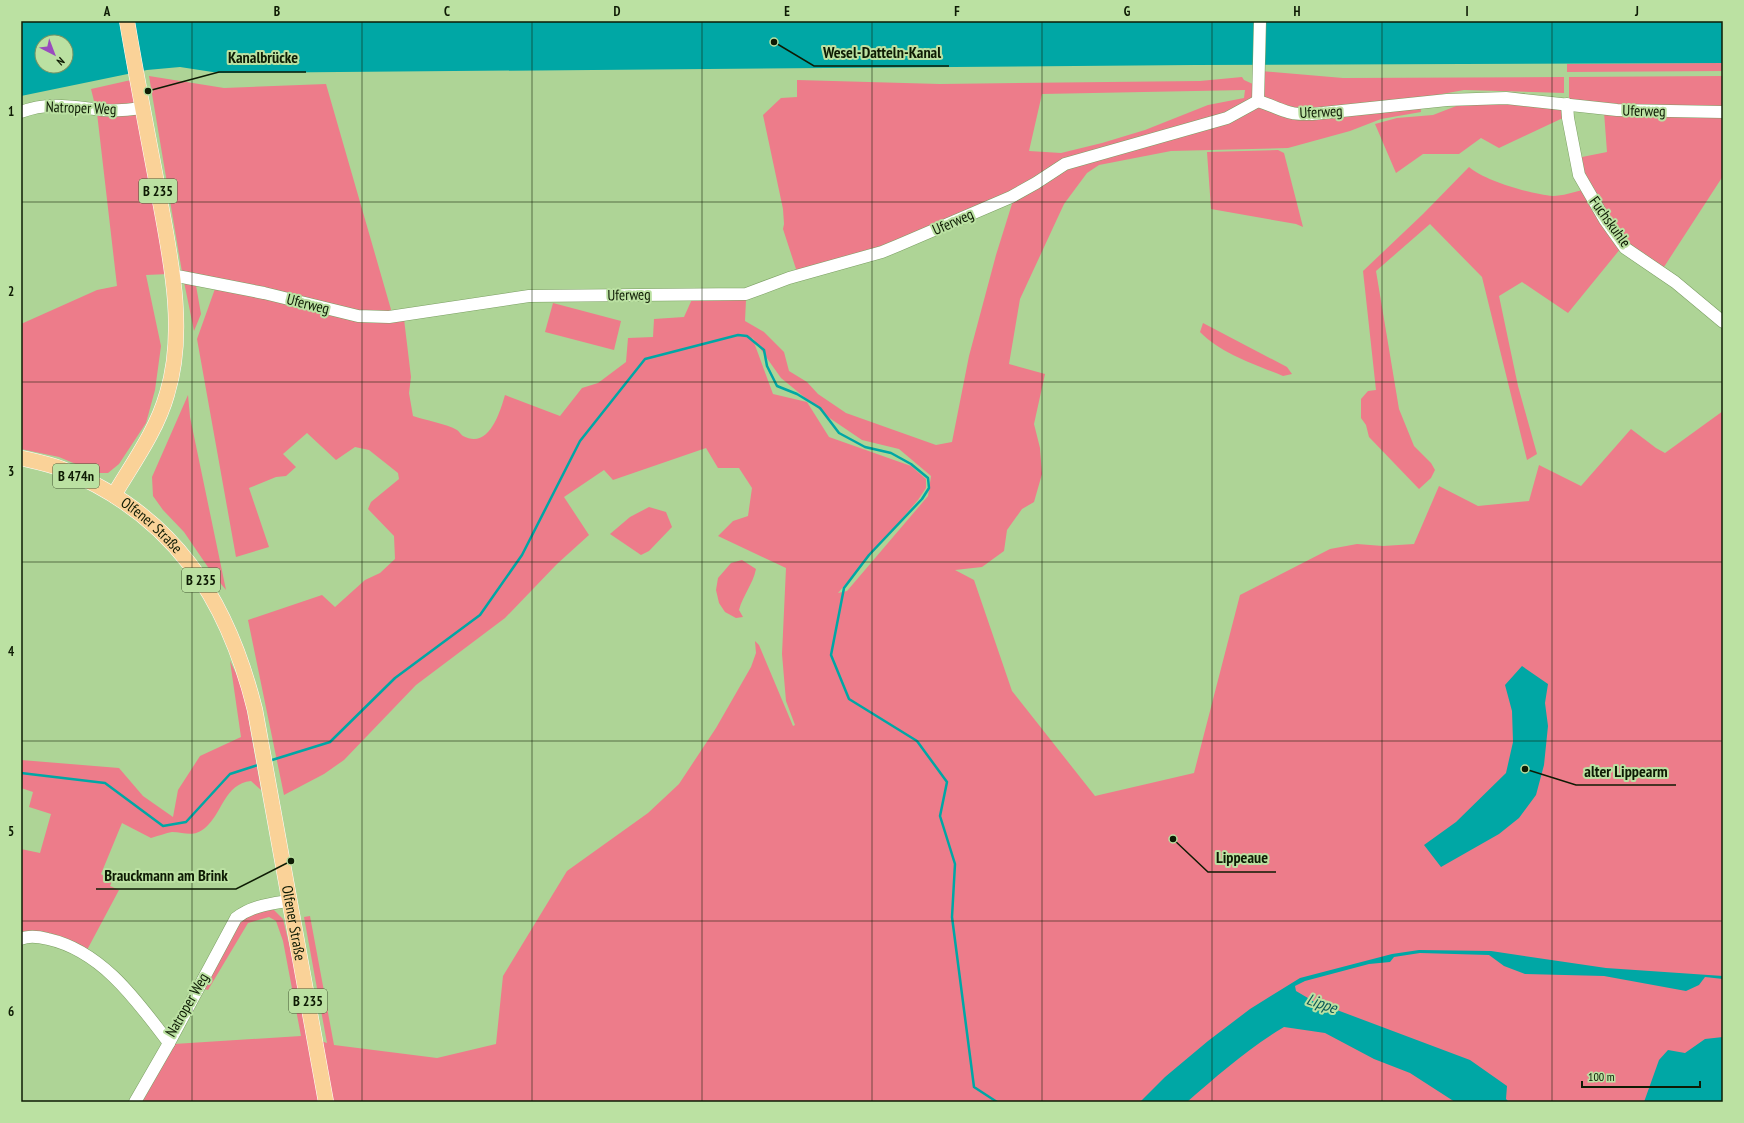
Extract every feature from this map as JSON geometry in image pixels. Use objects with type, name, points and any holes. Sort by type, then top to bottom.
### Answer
[{"type":"main road","name":"Olfener Straße","points":[[127,21],[171,260],[176,327],[173,370],[167,394],[157,421],[114,495],[155,525],[197,574],[222,615],[250,691],[255,710],[288,900],[326,1102]]},
{"type":"main road","name":"B 474n","points":[[21,458],[60,469],[85,479],[114,495]]},
{"type":"street","points":[[1258,101],[1260,21]]},
{"type":"street","name":"Uferweg","points":[[172,275],[264,293],[358,316],[389,317],[529,296],[746,294],[789,278],[882,252],[1011,196],[1065,164],[1227,118],[1258,101],[1269,104],[1285,112],[1297,114],[1447,100],[1506,98],[1617,110],[1723,112]]},
{"type":"street","name":"Natroper Weg","points":[[21,112],[40,106],[58,104],[103,110],[142,108]]},
{"type":"street","name":"Fuchskuhle","points":[[1567,104],[1579,175],[1605,220],[1625,248],[1675,282],[1723,322]]},
{"type":"street","name":"Natroper Weg","points":[[21,939],[25,937],[41,937],[62,942],[89,956],[116,978],[169,1042],[236,918],[244,911],[255,907],[288,900]]},
{"type":"street","points":[[136,1102],[169,1042]]},
{"type":"shaded area","points":[[1723,63],[1723,71],[1567,72],[1567,64]]},
{"type":"shaded area","points":[[1261,71],[1343,78],[1564,77],[1564,93],[1464,90],[1420,98],[1421,112],[1381,119],[1350,131],[1288,148],[1171,151],[1099,165],[1087,173],[1064,204],[1020,299],[1009,364],[1045,374],[1034,424],[1040,448],[1042,474],[1034,502],[1022,509],[1007,530],[1004,551],[982,567],[955,570],[974,580],[1012,691],[1095,796],[1194,773],[1240,595],[1330,549],[1357,544],[1383,546],[1414,544],[1439,486],[1478,506],[1529,501],[1539,465],[1581,486],[1631,429],[1665,453],[1723,411],[1723,1102],[142,1102],[174,1044],[301,1036],[283,941],[276,921],[269,917],[248,923],[208,990],[201,988],[237,921],[271,907],[283,919],[294,964],[308,1037],[327,1043],[304,917],[310,916],[334,1045],[437,1058],[496,1044],[503,976],[567,871],[648,813],[679,784],[716,728],[751,667],[756,653],[755,641],[759,645],[793,726],[795,725],[786,701],[782,654],[786,568],[718,536],[733,521],[748,516],[752,488],[739,468],[718,468],[706,448],[613,480],[604,470],[564,497],[589,535],[557,564],[505,618],[416,685],[344,760],[324,774],[284,795],[248,620],[322,595],[335,607],[365,580],[380,573],[395,559],[394,536],[368,509],[371,502],[399,479],[398,473],[369,450],[355,447],[336,460],[307,433],[283,454],[296,467],[286,476],[276,477],[249,488],[269,547],[236,557],[197,339],[216,286],[404,319],[411,377],[409,393],[413,416],[453,428],[463,436],[472,439],[480,438],[492,427],[500,411],[505,395],[560,416],[582,388],[598,383],[626,362],[628,338],[653,337],[654,319],[684,317],[693,297],[746,300],[745,321],[764,332],[784,352],[789,371],[807,382],[818,394],[846,413],[936,445],[952,442],[969,356],[996,255],[1016,191],[879,250],[797,272],[783,229],[783,209],[763,115],[781,98],[797,97],[797,80],[940,84],[1200,81],[1242,77],[1244,80],[1255,85],[1260,106]],"holes":[[[1245,90],[1244,98],[1208,105],[1145,130],[1102,143],[1061,153],[1029,151],[1042,94]],[[752,337],[781,378],[831,419],[862,440],[899,449],[931,476],[928,496],[847,591],[838,593],[918,500],[926,488],[926,479],[911,466],[829,437],[807,402],[773,394]]]},
{"type":"shaded area","points":[[149,76],[224,88],[326,84],[392,313],[359,311],[194,274],[201,314],[194,331],[182,272]]},
{"type":"shaded area","points":[[1723,76],[1723,109],[1615,107],[1569,101],[1569,77]]},
{"type":"shaded area","points":[[131,80],[168,274],[146,275],[161,346],[155,390],[146,423],[119,464],[108,473],[97,473],[59,457],[21,449],[21,324],[97,290],[117,286],[97,113],[91,89]]},
{"type":"shaded area","points":[[1505,100],[1564,108],[1565,117],[1499,148],[1481,138],[1459,154],[1423,154],[1396,173],[1375,124],[1397,118],[1433,115],[1464,103]]},
{"type":"shaded area","points":[[1604,112],[1723,115],[1723,176],[1662,270],[1626,246],[1607,218],[1577,158],[1607,152]]},
{"type":"shaded area","points":[[1278,150],[1284,153],[1303,227],[1296,224],[1211,209],[1207,152]]},
{"type":"shaded area","points":[[1469,167],[1497,182],[1533,193],[1557,196],[1583,190],[1621,248],[1568,313],[1522,282],[1499,296],[1518,386],[1537,454],[1527,460],[1482,277],[1430,224],[1376,271],[1399,409],[1414,446],[1431,463],[1435,470],[1431,478],[1419,489],[1369,437],[1366,425],[1361,418],[1361,399],[1368,391],[1376,390],[1363,271],[1423,214]]},
{"type":"shaded area","points":[[553,303],[621,321],[614,350],[545,332]]},
{"type":"shaded area","points":[[1203,323],[1287,367],[1292,374],[1283,376],[1250,363],[1228,352],[1200,332]]},
{"type":"shaded area","points":[[188,395],[190,417],[226,590],[212,573],[184,532],[163,510],[153,496],[152,477]]},
{"type":"shaded area","points":[[649,507],[666,512],[672,527],[649,551],[641,555],[610,534],[630,517]]},
{"type":"shaded area","points":[[742,560],[756,569],[753,580],[739,610],[743,617],[736,618],[725,612],[719,603],[716,590],[718,578],[731,563]]},
{"type":"shaded area","points":[[230,661],[243,688],[261,790],[251,781],[242,783],[229,793],[211,822],[201,831],[193,834],[172,832],[151,838],[122,823],[101,874],[112,881],[110,886],[119,890],[87,950],[23,933],[21,929],[21,849],[40,853],[51,814],[29,807],[33,792],[21,788],[21,760],[119,768],[143,796],[173,817],[178,790],[200,756],[241,737]]},
{"type":"water","points":[[21,21],[1723,21],[1723,63],[1194,65],[219,73],[180,67],[147,70],[21,96]]},
{"type":"water","points":[[1522,666],[1548,684],[1545,703],[1548,726],[1544,765],[1536,795],[1519,818],[1499,834],[1441,867],[1424,845],[1456,822],[1506,773],[1513,742],[1512,711],[1505,685]]},
{"type":"water","points":[[1419,950],[1491,951],[1606,968],[1723,976],[1723,979],[1705,977],[1699,985],[1686,991],[1604,976],[1525,974],[1504,966],[1489,955],[1420,953],[1394,957],[1390,962],[1369,964],[1305,981],[1295,986],[1296,991],[1313,1001],[1470,1060],[1507,1086],[1506,1099],[1509,1102],[1455,1102],[1410,1073],[1374,1059],[1325,1033],[1284,1027],[1246,1053],[1187,1102],[1140,1102],[1165,1077],[1208,1041],[1250,1009],[1300,978],[1392,954]]},
{"type":"water","points":[[1723,1037],[1723,1102],[1644,1102],[1659,1060],[1668,1050],[1685,1053],[1705,1039]]},
{"type":"waterway","points":[[272,760],[330,742],[395,678],[480,615],[522,555],[580,441],[645,359],[738,335],[747,336],[764,350],[767,366],[777,386],[797,394],[820,408],[839,433],[865,447],[891,453],[911,464],[928,478],[929,488],[922,499],[869,555],[844,588],[831,655],[849,699],[917,741],[947,782],[940,816],[955,864],[952,917],[974,1087],[997,1102]]},
{"type":"waterway","points":[[21,773],[105,783],[163,826],[186,822],[230,774],[258,765]]},
{"type":"place","name":"Wesel-Datteln-Kanal","points":[[774,42]]},
{"type":"place","name":"Kanalbrücke","points":[[148,91]]},
{"type":"place","name":"alter Lippearm","points":[[1525,769]]},
{"type":"place","name":"Lippeaue","points":[[1173,839]]},
{"type":"place","name":"Brauckmann am Brink","points":[[291,861]]},
{"type":"water label","name":"Lippe","points":[[1322,1003]]}]
